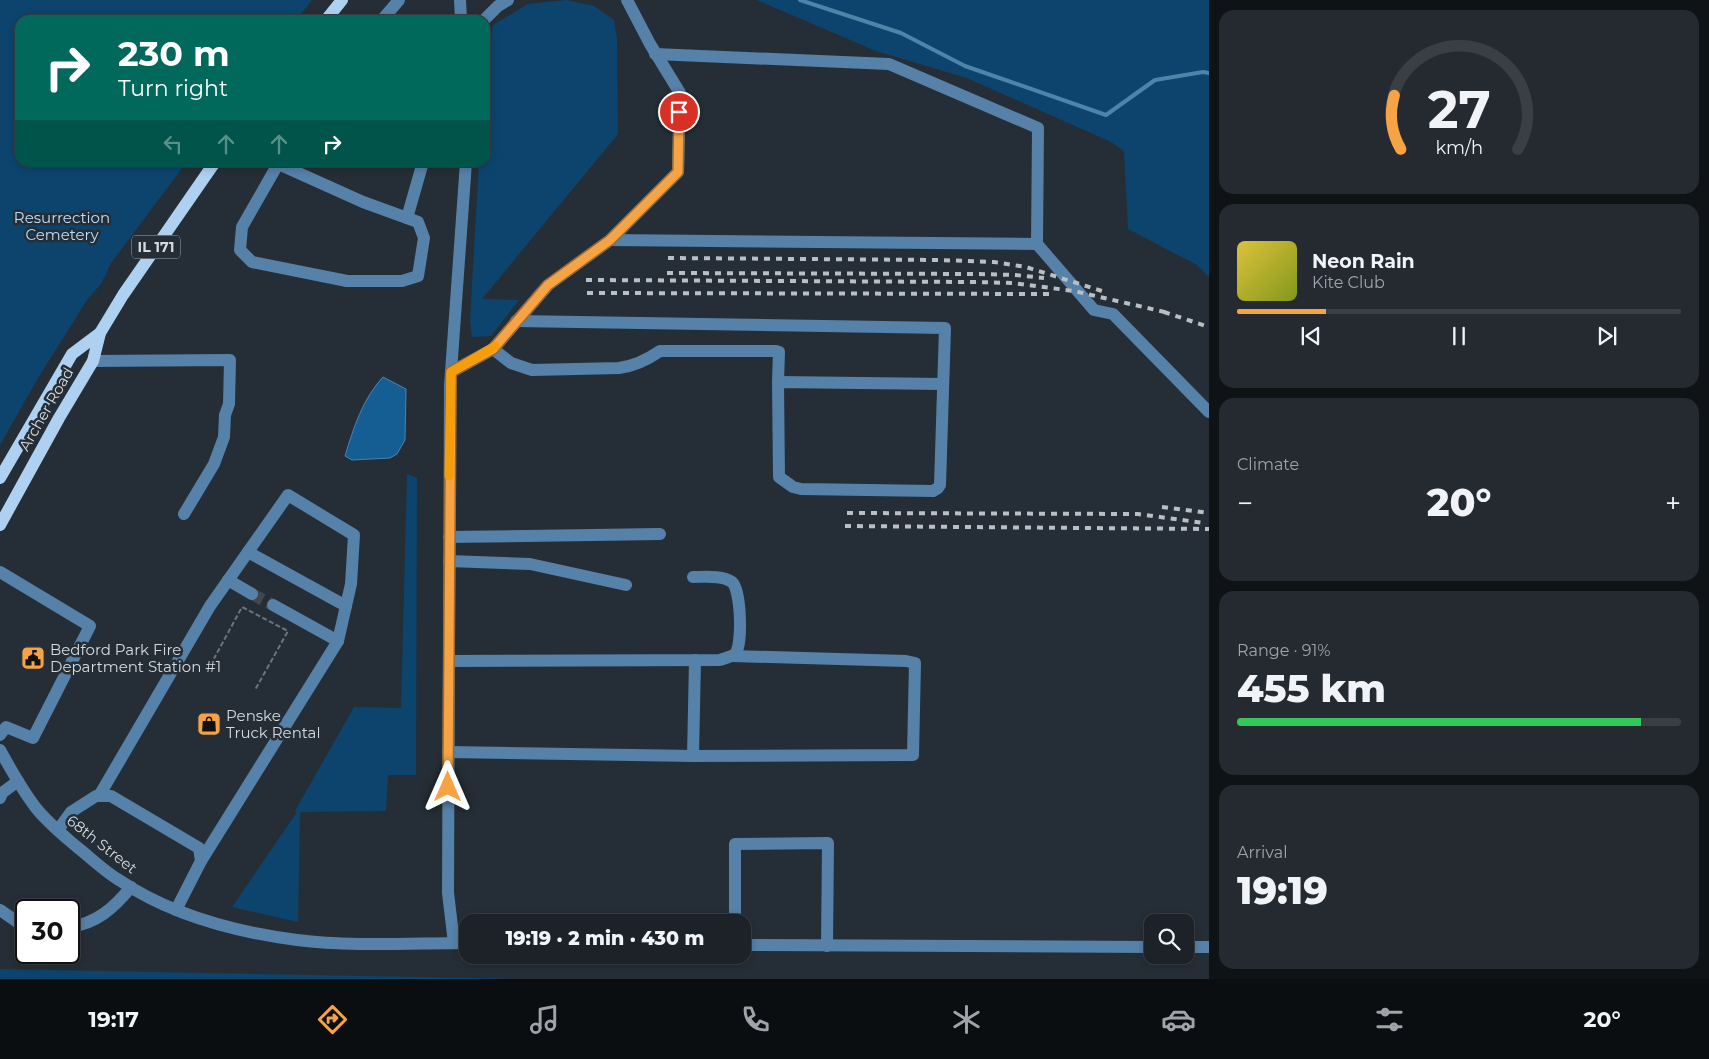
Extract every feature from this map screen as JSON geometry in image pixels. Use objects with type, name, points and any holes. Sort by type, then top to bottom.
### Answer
[{"type":"main road","points":[[330,15],[342,0]]},
{"type":"main road","name":"Archer Road","points":[[0,525],[50,433],[93,361],[100,334],[122,295],[211,167]]},
{"type":"main road","name":"Archer Road","points":[[0,478],[72,354],[100,334]]},
{"type":"street","points":[[386,15],[398,0]]},
{"type":"street","points":[[460,0],[460,15]]},
{"type":"street","points":[[489,15],[508,0]]},
{"type":"street","points":[[451,372],[493,349],[548,285],[610,240],[678,172],[680,93],[656,54],[627,0]]},
{"type":"street","points":[[656,54],[889,64],[1038,128],[1037,244],[1094,310],[1113,314],[1209,412]]},
{"type":"street","points":[[274,167],[242,227],[240,250],[252,262],[347,281],[402,281],[418,276],[424,238],[418,222],[363,202],[285,167]]},
{"type":"street","points":[[407,218],[422,167]]},
{"type":"street","points":[[454,943],[448,892],[451,372],[466,167]]},
{"type":"street","points":[[610,240],[1037,244]]},
{"type":"street","points":[[493,349],[511,363],[532,370],[633,366],[660,351],[776,351],[779,352],[779,476],[793,487],[801,489],[933,491],[940,485],[945,328],[516,321]]},
{"type":"street","points":[[93,361],[230,360],[229,404],[225,415],[224,436],[214,464],[184,514]]},
{"type":"street","points":[[778,382],[943,384]]},
{"type":"street","points":[[99,796],[210,606],[288,495],[354,535],[351,584],[338,641],[201,860],[176,910]]},
{"type":"street","points":[[449,537],[660,534]]},
{"type":"street","points":[[248,552],[346,606]]},
{"type":"street","points":[[449,561],[530,564],[626,585]]},
{"type":"street","points":[[0,572],[90,626],[33,738],[6,728],[0,736]]},
{"type":"street","points":[[694,577],[719,578],[731,581],[735,586],[738,600],[740,641],[732,656]]},
{"type":"street","points":[[228,580],[252,594]]},
{"type":"street","points":[[273,605],[338,641]]},
{"type":"street","points":[[448,752],[693,756],[913,755],[915,663],[906,660],[732,656],[720,660],[449,661]]},
{"type":"street","points":[[693,756],[695,660]]},
{"type":"street","name":"68th Street","points":[[0,750],[36,809],[58,830],[118,880],[176,910],[215,924],[298,940],[339,943],[459,943]]},
{"type":"street","points":[[0,798],[2,793],[18,781]]},
{"type":"street","points":[[58,830],[72,812],[96,796],[111,796],[199,848],[201,860]]},
{"type":"street","points":[[735,914],[735,844],[828,843],[827,946]]},
{"type":"street","points":[[80,924],[97,919],[117,904],[131,887]]},
{"type":"street","points":[[0,910],[15,920]]},
{"type":"street","points":[[751,945],[1144,947]]},
{"type":"street","points":[[1194,947],[1209,947]]},
{"type":"path","points":[[210,666],[242,607],[288,631],[255,690]]},
{"type":"green space","name":"Resurrection Cemetery","points":[[0,0],[312,0],[300,15],[15,15],[15,167],[183,167],[111,263],[101,284],[87,300],[38,378],[0,445]]},
{"type":"green space","points":[[567,0],[594,6],[614,20],[617,39],[618,134],[482,299],[519,300],[491,336],[472,337],[470,320],[479,167],[490,167],[490,40],[493,25],[528,4]]},
{"type":"green space","points":[[757,0],[1209,0],[1209,277],[1197,265],[1128,229],[1124,151],[1111,142],[967,78],[876,51]]},
{"type":"green space","points":[[407,474],[417,478],[416,775],[388,775],[386,811],[300,812],[298,922],[232,907],[297,812],[295,811],[354,707],[401,708]]},
{"type":"green space","points":[[0,969],[518,979],[0,979]]},
{"type":"shaded area","points":[[383,377],[406,389],[405,440],[397,454],[390,458],[352,460],[345,456],[355,425],[364,404]]},
{"type":"waterway","points":[[800,0],[901,33],[965,66],[1106,115],[1155,80],[1203,72],[1209,73]]},
{"type":"tunnel","points":[[252,594],[273,605]]},
{"type":"railway","points":[[668,258],[994,262],[1026,267],[1105,292]]},
{"type":"railway","points":[[667,273],[979,274],[1044,278]]},
{"type":"railway","points":[[586,280],[1012,283],[1074,291],[1169,313]]},
{"type":"railway","points":[[587,293],[1052,294]]},
{"type":"railway","points":[[1164,312],[1209,327]]},
{"type":"railway","points":[[1162,507],[1209,513]]},
{"type":"railway","points":[[847,513],[1138,514],[1204,523]]},
{"type":"railway","points":[[845,526],[1209,529]]},
{"type":"slow traffic","points":[[449,476],[451,372],[493,349],[495,346]]},
{"type":"place","name":"Bedford Park Fire Department Station #1","points":[[33,658]]},
{"type":"place","name":"Penske Truck Rental","points":[[209,724]]},
{"type":"route","points":[[448,787],[451,372],[493,349],[548,285],[610,240],[678,172],[679,112]]}]
